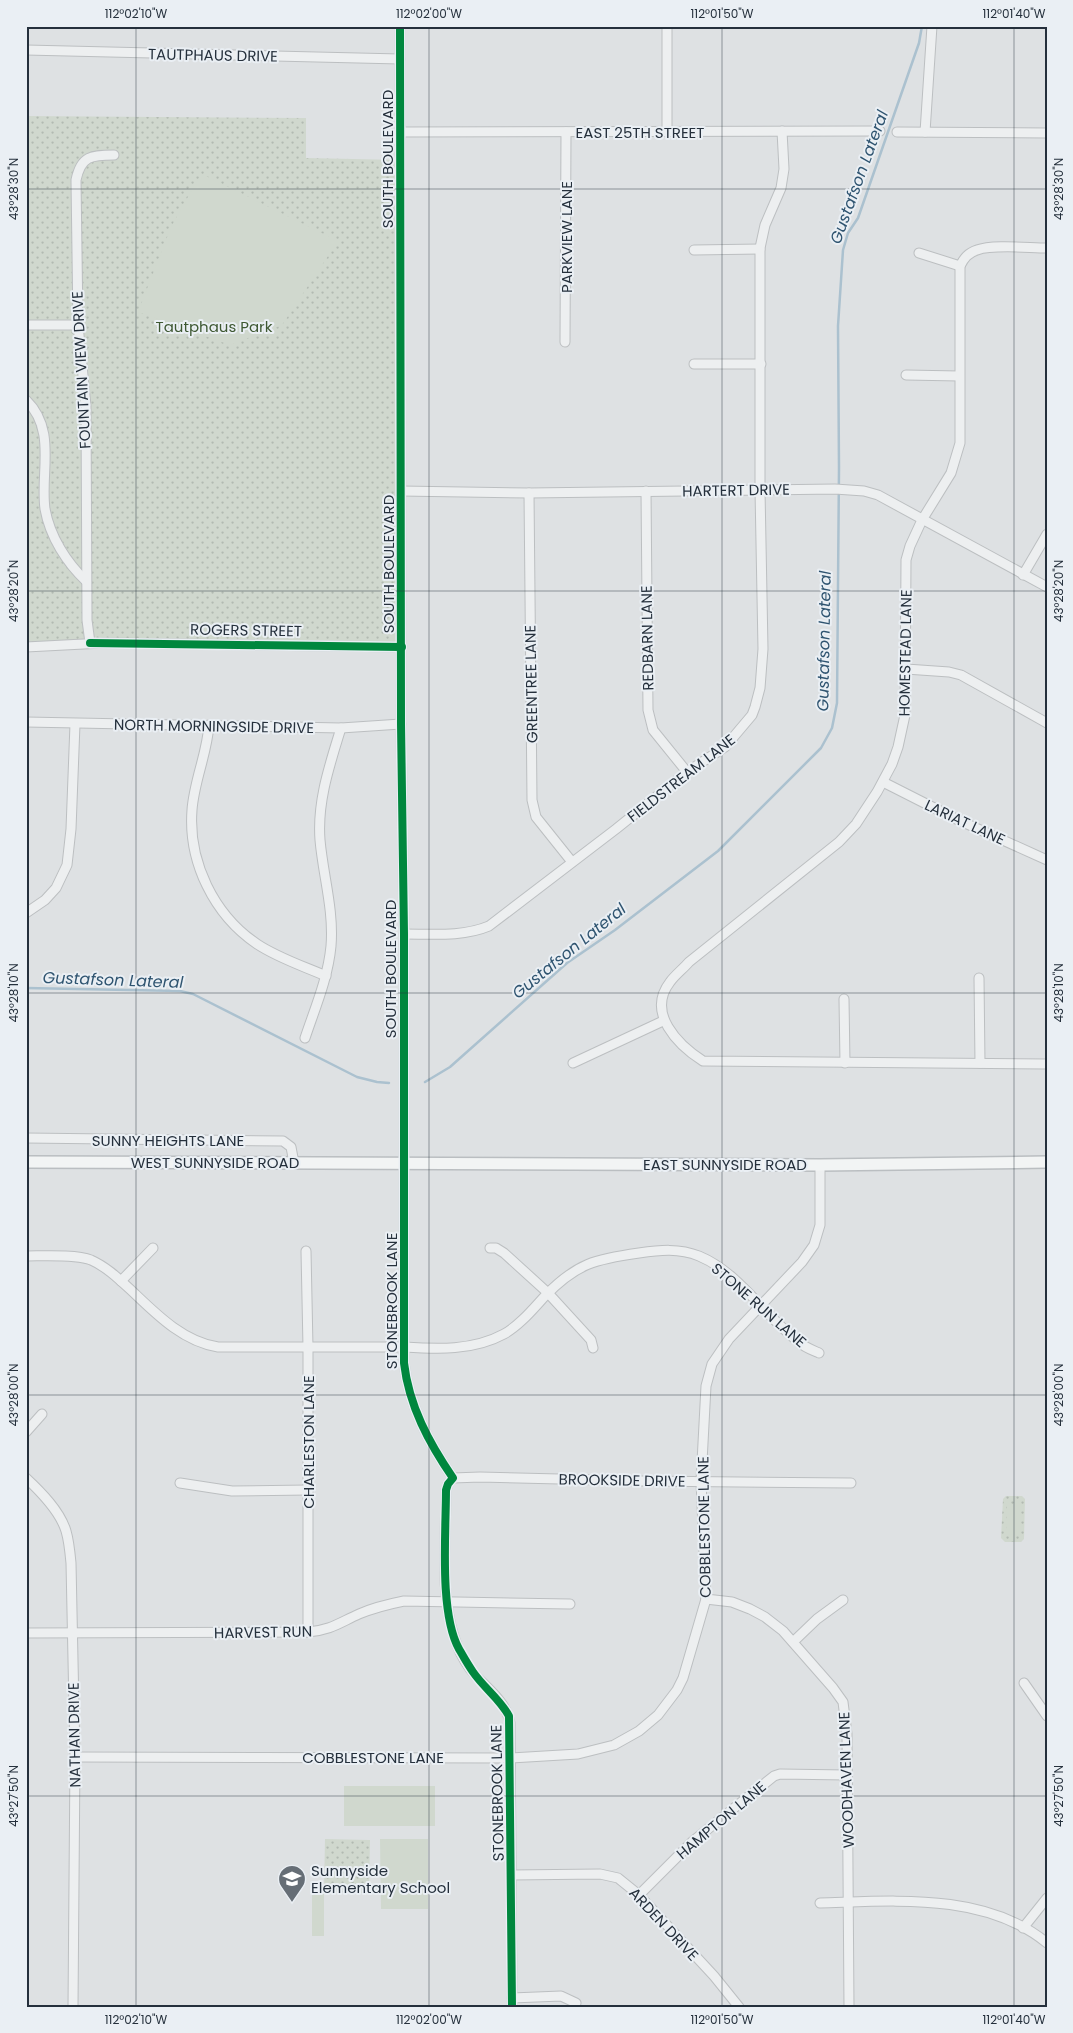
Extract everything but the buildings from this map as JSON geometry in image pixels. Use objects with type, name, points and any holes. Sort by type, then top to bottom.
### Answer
[{"type":"main road","name":"WEST SUNNYSIDE ROAD","points":[[26,1162],[404,1162]]},
{"type":"main road","name":"EAST SUNNYSIDE ROAD","points":[[404,1162],[820,1165],[1047,1162]]},
{"type":"street","name":"SOUTH BOULEVARD","points":[[400,26],[404,1162]]},
{"type":"street","points":[[667,26],[667,132]]},
{"type":"street","points":[[925,132],[932,26]]},
{"type":"street","name":"TAUTPHAUS DRIVE","points":[[26,50],[400,59]]},
{"type":"street","name":"EAST 25TH STREET","points":[[400,132],[880,132]]},
{"type":"street","name":"PARKVIEW LANE","points":[[566,132],[566,342]]},
{"type":"street","name":"FIELDSTREAM LANE","points":[[404,934],[462,933],[478,931],[489,926],[687,772],[725,746],[734,738],[752,715],[760,688],[763,649],[760,490],[760,249],[765,226],[781,188],[784,169],[782,132]]},
{"type":"street","points":[[897,132],[1047,133]]},
{"type":"street","name":"FOUNTAIN VIEW DRIVE","points":[[90,642],[87,620],[86,581],[86,406],[78,325],[76,189],[79,166],[86,159],[99,155],[114,155]]},
{"type":"street","points":[[919,252],[960,266],[964,258],[977,250],[1047,248]]},
{"type":"street","points":[[694,250],[760,249]]},
{"type":"street","name":"HOMESTEAD LANE","points":[[662,1017],[663,997],[670,981],[689,962],[839,842],[856,824],[883,782],[898,746],[905,715],[906,560],[922,520],[951,473],[960,443],[960,266]]},
{"type":"street","points":[[26,325],[78,325]]},
{"type":"street","points":[[694,364],[761,364]]},
{"type":"street","points":[[906,375],[959,376]]},
{"type":"street","points":[[26,400],[39,417],[45,432],[45,499],[49,522],[66,559],[86,581]]},
{"type":"street","name":"HARTERT DRIVE","points":[[401,492],[646,492],[840,489],[864,491],[878,495],[1047,588]]},
{"type":"street","name":"GREENTREE LANE","points":[[529,492],[532,800],[536,817],[572,862]]},
{"type":"street","name":"REDBARN LANE","points":[[646,492],[648,710],[653,730],[687,772]]},
{"type":"street","points":[[1023,575],[1047,534]]},
{"type":"street","name":"ROGERS STREET","points":[[26,647],[90,642],[402,647]]},
{"type":"street","points":[[906,669],[949,672],[961,675],[1047,723]]},
{"type":"street","name":"NORTH MORNINGSIDE DRIVE","points":[[26,722],[341,728],[401,724]]},
{"type":"street","points":[[26,912],[45,900],[56,888],[67,864],[71,829],[75,724]]},
{"type":"street","points":[[209,725],[191,812],[193,848],[198,869],[226,916],[240,931],[276,955],[326,976]]},
{"type":"street","points":[[305,1038],[326,976],[331,946],[331,920],[320,839],[320,818],[324,788],[341,728]]},
{"type":"street","name":"LARIAT LANE","points":[[883,782],[956,819],[1047,860]]},
{"type":"street","points":[[979,978],[980,1063]]},
{"type":"street","points":[[844,999],[845,1063]]},
{"type":"street","points":[[573,1063],[662,1017],[686,1050],[703,1061],[1047,1064]]},
{"type":"street","name":"SUNNY HEIGHTS LANE","points":[[26,1138],[283,1141],[291,1147],[294,1163]]},
{"type":"street","name":"STONEBROOK LANE","points":[[404,1162],[404,1347],[406,1382],[411,1400],[423,1428],[453,1478],[446,1490],[446,1576],[452,1628],[458,1646],[473,1673],[504,1707],[509,1716],[511,1758],[512,2002]]},
{"type":"street","name":"COBBLESTONE LANE","points":[[75,1757],[511,1758],[578,1754],[598,1750],[628,1739],[639,1732],[658,1715],[677,1690],[683,1678],[706,1599],[701,1481],[708,1375],[712,1364],[729,1339],[802,1262],[814,1245],[820,1225],[820,1165]]},
{"type":"street","points":[[122,1281],[153,1248]]},
{"type":"street","points":[[490,1248],[496,1248],[504,1253],[548,1293],[590,1340],[593,1348]]},
{"type":"street","name":"STONE RUN LANE","points":[[26,1256],[89,1259],[105,1267],[169,1324],[197,1342],[206,1345],[218,1347],[404,1347],[448,1349],[490,1340],[505,1333],[524,1318],[548,1293],[575,1270],[589,1263],[602,1258],[684,1250],[700,1256],[719,1267],[799,1342],[819,1353]]},
{"type":"street","name":"CHARLESTON LANE","points":[[306,1251],[308,1632]]},
{"type":"street","points":[[26,1432],[42,1414]]},
{"type":"street","name":"NATHAN DRIVE","points":[[26,1478],[46,1498],[66,1531],[71,1562],[75,1757],[74,2007]]},
{"type":"street","name":"BROOKSIDE DRIVE","points":[[453,1478],[851,1483]]},
{"type":"street","points":[[180,1483],[232,1491],[308,1490]]},
{"type":"street","name":"WOODHAVEN LANE","points":[[706,1599],[732,1602],[765,1617],[793,1642],[834,1688],[843,1702],[847,1734],[848,1775],[849,2007]]},
{"type":"street","points":[[793,1642],[817,1619],[843,1600]]},
{"type":"street","name":"HARVEST RUN","points":[[26,1633],[308,1632],[334,1627],[360,1614],[389,1604],[416,1601],[570,1604]]},
{"type":"street","points":[[1024,1683],[1047,1716]]},
{"type":"street","name":"HAMPTON LANE","points":[[639,1895],[693,1841],[774,1776],[780,1774],[848,1775]]},
{"type":"street","name":"ARDEN DRIVE","points":[[511,1875],[610,1876],[618,1878],[639,1895],[714,1976],[739,2007]]},
{"type":"street","points":[[1023,1928],[1047,1898]]},
{"type":"street","points":[[820,1903],[949,1903],[990,1912],[1023,1928],[1047,1943]]},
{"type":"street","points":[[512,2002],[561,1996],[576,2004]]},
{"type":"green space","name":"Tautphaus Park","points":[[26,116],[306,118],[306,158],[400,160],[402,647],[26,647]]},
{"type":"green space","points":[[206,176],[338,241],[282,325],[230,345],[138,312],[171,227],[198,179]]},
{"type":"green space","points":[[1006,1496],[1022,1496],[1025,1499],[1024,1539],[1021,1542],[1005,1542],[1001,1538],[1003,1499]]},
{"type":"green space","points":[[1007,1504],[1021,1504],[1021,1535],[1006,1535]]},
{"type":"green space","points":[[344,1786],[435,1786],[435,1826],[344,1826]]},
{"type":"green space","points":[[325,1839],[370,1840],[369,1893],[324,1892]]},
{"type":"green space","points":[[380,1839],[428,1839],[428,1909],[381,1909]]},
{"type":"green space","points":[[312,1892],[324,1892],[324,1936],[312,1936]]},
{"type":"waterway","name":"Gustafson Lateral","points":[[425,1082],[450,1067],[567,963],[615,930],[718,851],[821,748],[832,728],[837,703],[838,326],[843,250],[848,233],[858,218],[919,43],[922,26]]},
{"type":"waterway","name":"Gustafson Lateral","points":[[26,988],[180,991],[193,994],[357,1077],[389,1083]]},
{"type":"cycle path","points":[[400,26],[404,1363],[410,1394],[421,1424],[453,1478],[446,1490],[445,1549],[446,1594],[453,1634],[459,1649],[471,1669],[509,1716],[512,2007]]},
{"type":"cycle path","points":[[90,643],[402,647]]},
{"type":"place","name":"Sunnyside Elementary School","points":[[292,1903]]}]
